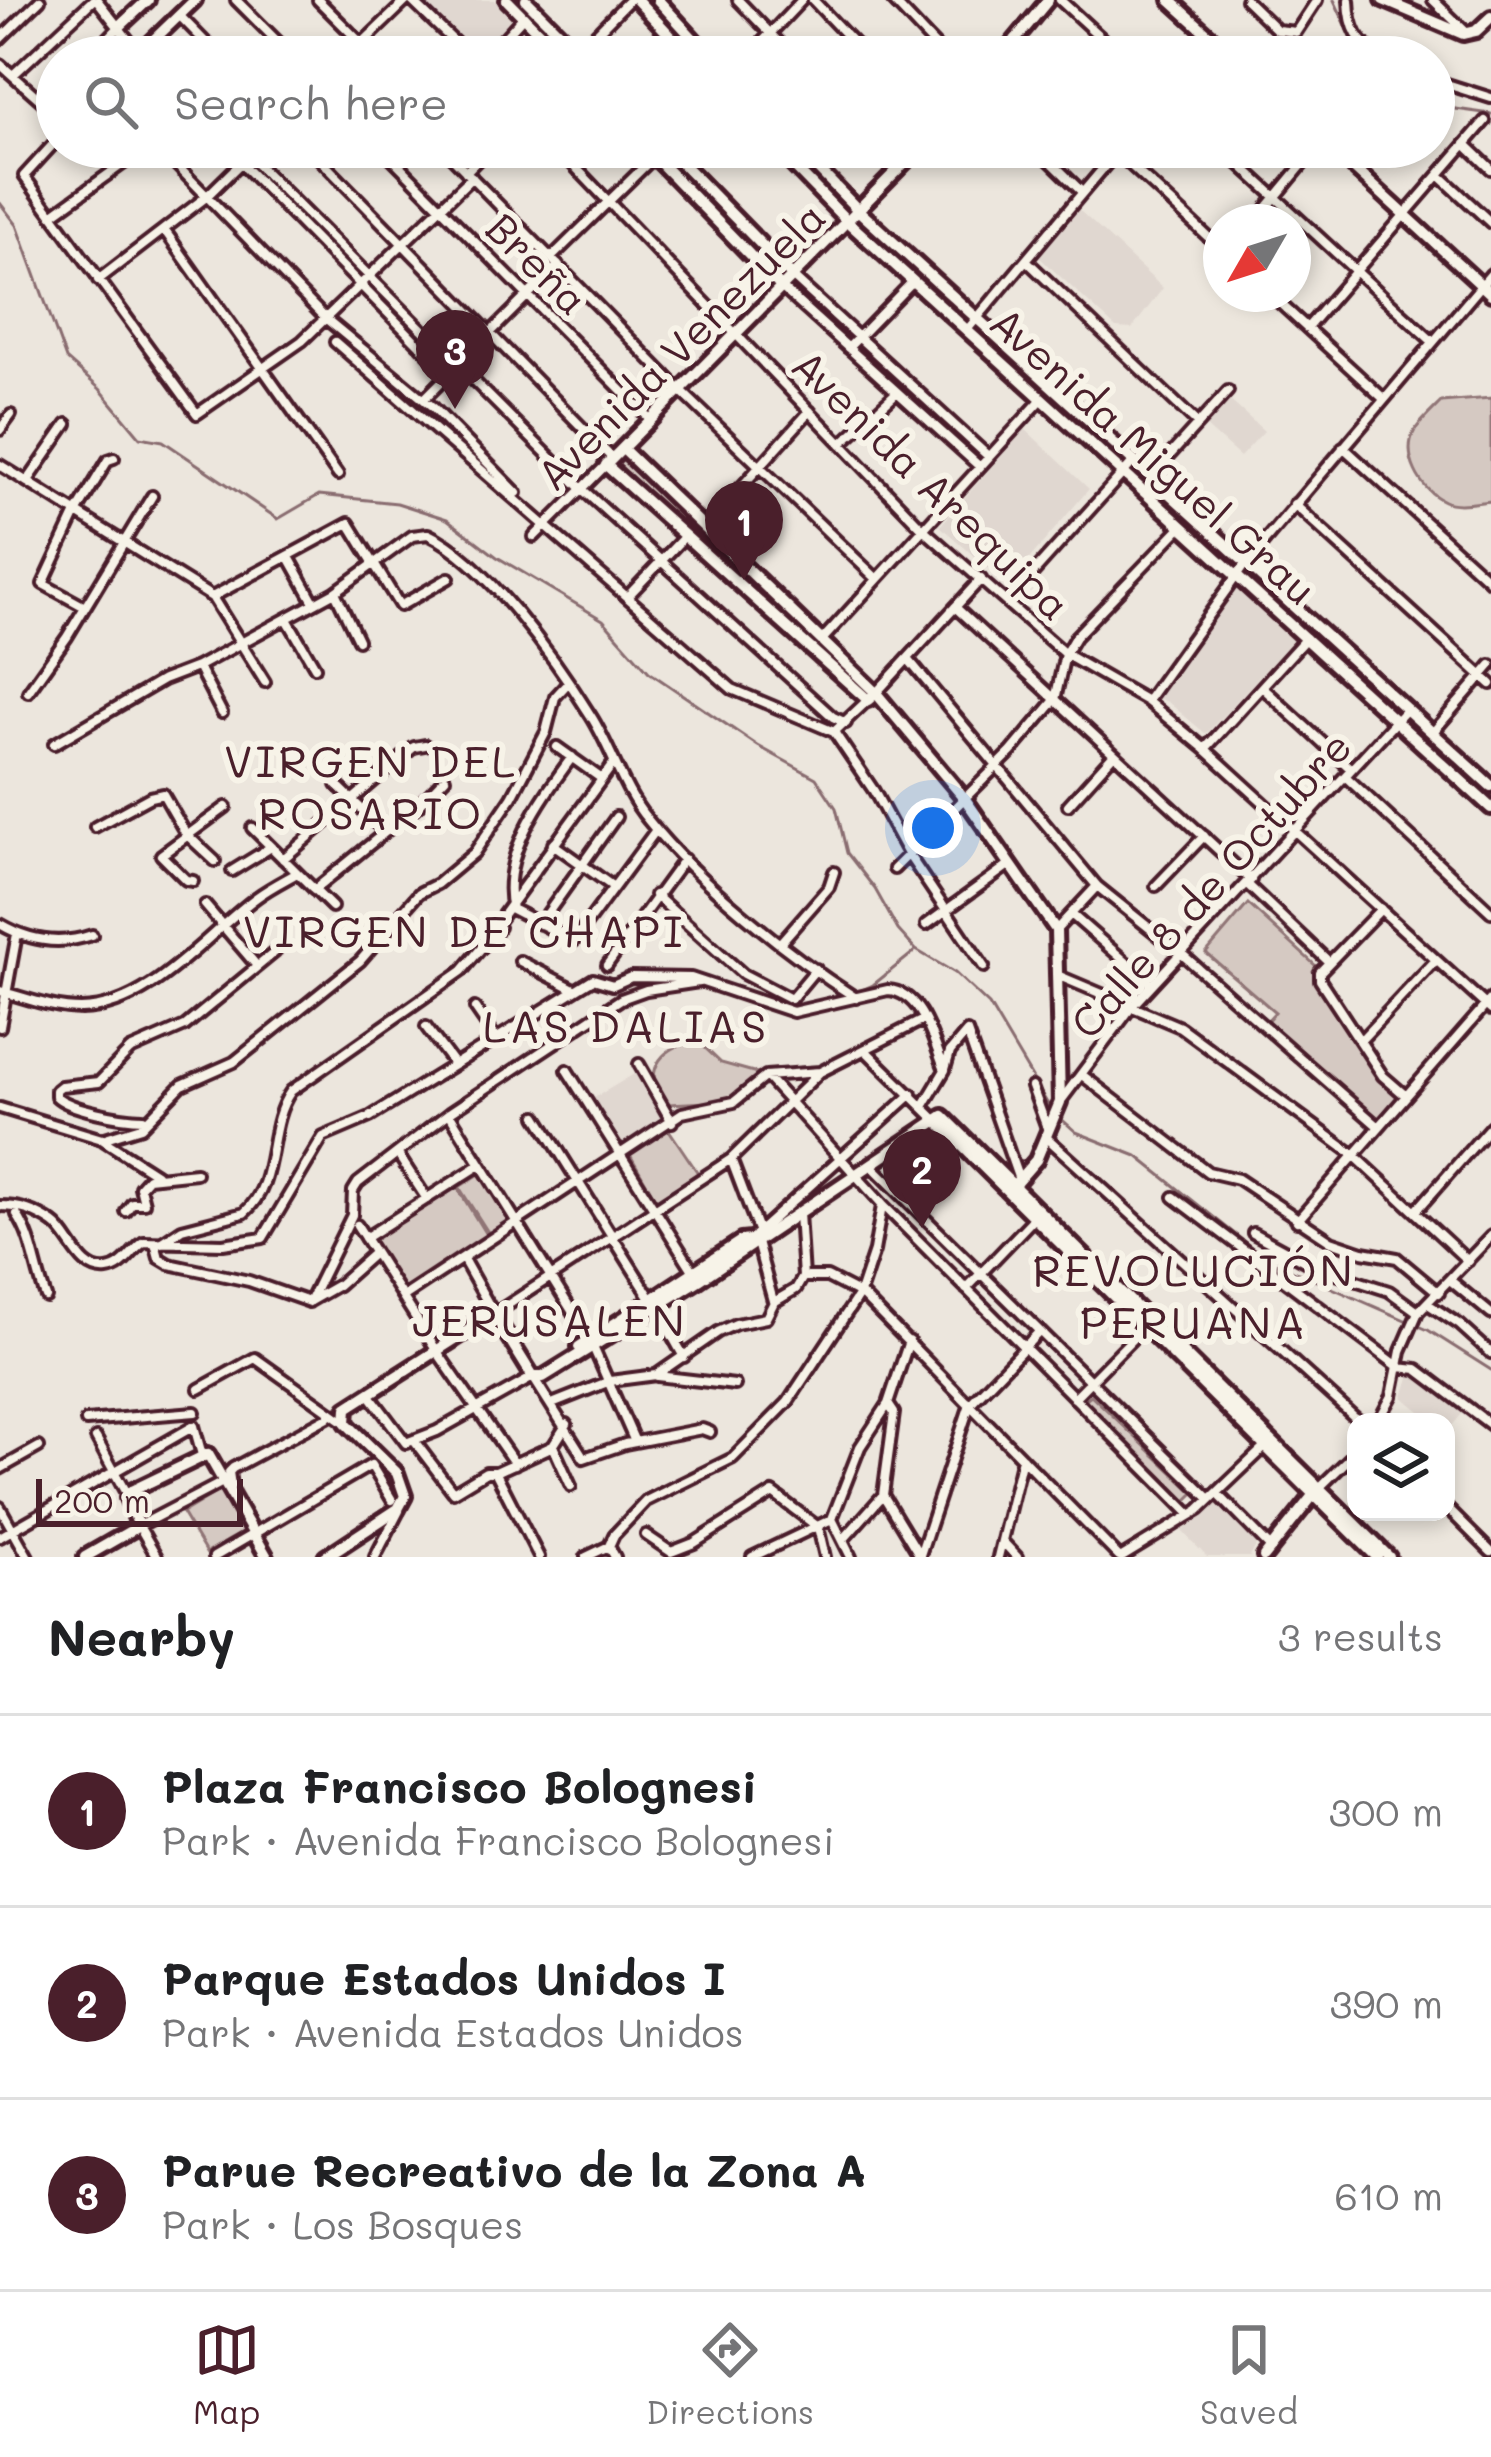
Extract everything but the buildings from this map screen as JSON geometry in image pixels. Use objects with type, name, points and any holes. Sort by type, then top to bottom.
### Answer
[{"type":"street","points":[[0,39],[40,0]]},
{"type":"street","points":[[56,36],[95,0],[126,36]]},
{"type":"street","points":[[110,36],[148,0]]},
{"type":"street","points":[[160,36],[195,0]]},
{"type":"street","points":[[236,0],[271,36]]},
{"type":"street","points":[[318,0],[354,36]]},
{"type":"street","points":[[371,36],[409,0],[448,36]]},
{"type":"street","points":[[507,0],[543,36]]},
{"type":"street","points":[[526,0],[560,36]]},
{"type":"street","points":[[597,36],[633,0],[669,36]]},
{"type":"street","points":[[658,0],[691,36]]},
{"type":"street","points":[[738,0],[773,36]]},
{"type":"street","points":[[767,36],[802,0]]},
{"type":"street","points":[[813,0],[847,36]]},
{"type":"street","points":[[892,0],[926,36]]},
{"type":"street","points":[[1021,36],[1048,0]]},
{"type":"street","points":[[1060,0],[1099,36]]},
{"type":"street","points":[[1171,0],[1210,36]]},
{"type":"street","points":[[1246,0],[1277,30],[1296,32],[1317,0]]},
{"type":"street","points":[[1349,0],[1349,21],[1357,36]]},
{"type":"street","points":[[1383,0],[1470,33]]},
{"type":"street","points":[[1432,0],[1470,33]]},
{"type":"street","points":[[179,15],[200,36]]},
{"type":"street","points":[[506,36],[524,16]]},
{"type":"street","points":[[1470,33],[1491,17]]},
{"type":"street","points":[[14,75],[36,55]]},
{"type":"street","points":[[0,64],[36,96]]},
{"type":"street","points":[[1455,87],[1491,98]]},
{"type":"street","points":[[1455,156],[1485,121]]},
{"type":"street","points":[[1465,145],[1491,169]]},
{"type":"street","points":[[36,163],[24,176],[197,414],[264,369],[325,318],[441,207],[474,168]]},
{"type":"street","points":[[52,215],[116,168]]},
{"type":"street","points":[[179,168],[325,318],[424,398],[545,522]]},
{"type":"street","points":[[98,280],[166,231],[236,168]]},
{"type":"street","points":[[254,168],[448,375]]},
{"type":"street","points":[[329,168],[614,457],[684,537],[872,697]]},
{"type":"street","name":"Breña","points":[[402,168],[651,421]]},
{"type":"street","points":[[463,168],[681,391],[877,579]]},
{"type":"street","name":"Avenida Arequipa","points":[[576,168],[923,529],[1065,654],[1147,701],[1205,749],[1489,1005]]},
{"type":"street","points":[[424,398],[528,295],[641,168]]},
{"type":"street","points":[[673,168],[782,287],[980,467]]},
{"type":"street","points":[[676,168],[989,457]]},
{"type":"street","name":"Avenida Miguel Grau","points":[[796,168],[849,223],[1491,808]]},
{"type":"street","name":"Avenida Miguel Grau","points":[[817,168],[976,319],[1491,786]]},
{"type":"street","points":[[1058,168],[1083,192]]},
{"type":"street","points":[[967,330],[1101,168]]},
{"type":"street","points":[[1136,168],[1203,231]]},
{"type":"street","points":[[1243,168],[1433,342]]},
{"type":"street","points":[[1269,204],[1299,168]]},
{"type":"street","points":[[1353,168],[1486,289]]},
{"type":"street","points":[[1307,328],[1444,168]]},
{"type":"street","name":"Avenida Venezuela","points":[[534,537],[899,169]]},
{"type":"street","points":[[1438,175],[1491,223]]},
{"type":"street","points":[[166,231],[338,475]]},
{"type":"street","points":[[1026,260],[1198,424]]},
{"type":"street","points":[[1147,701],[1236,575],[1433,342],[1486,289],[1491,274]]},
{"type":"street","points":[[364,281],[582,489],[845,723]]},
{"type":"street","points":[[848,348],[913,281]]},
{"type":"street","points":[[1290,312],[1384,399]]},
{"type":"street","points":[[334,342],[732,689],[834,732],[984,967]]},
{"type":"street","points":[[1150,477],[1228,391]]},
{"type":"street","points":[[841,444],[897,392]]},
{"type":"street","points":[[820,641],[1042,399]]},
{"type":"street","points":[[706,526],[810,411]]},
{"type":"street","points":[[0,430],[11,415]]},
{"type":"street","points":[[27,482],[68,424]]},
{"type":"street","points":[[1343,447],[1491,582]]},
{"type":"street","points":[[614,457],[706,526],[820,641],[965,799],[1056,930],[1060,1102],[1036,1160],[1014,1186]]},
{"type":"street","points":[[83,606],[43,584],[76,513],[108,460],[114,458]]},
{"type":"street","points":[[1007,602],[1133,462]]},
{"type":"street","points":[[0,465],[212,597],[265,682]]},
{"type":"street","points":[[28,692],[68,637],[152,496]]},
{"type":"street","points":[[1294,504],[1491,684]]},
{"type":"street","points":[[212,597],[349,524],[400,606],[449,578]]},
{"type":"street","points":[[894,869],[1055,700],[1065,654],[1075,637],[1181,527]]},
{"type":"street","points":[[54,744],[163,680],[197,667],[335,592],[420,532],[437,538],[484,574],[505,597],[593,719],[613,764],[656,830],[781,942],[853,996]]},
{"type":"street","points":[[628,597],[684,537]]},
{"type":"street","points":[[289,557],[314,602]]},
{"type":"street","points":[[834,732],[981,579]]},
{"type":"street","points":[[335,592],[358,640]]},
{"type":"street","points":[[955,608],[1204,836],[1329,962]]},
{"type":"street","points":[[287,619],[315,667]]},
{"type":"street","points":[[1205,749],[1306,638]]},
{"type":"street","points":[[908,659],[1097,886],[1379,1126]]},
{"type":"street","points":[[1433,732],[1491,665]]},
{"type":"street","points":[[197,667],[222,713]]},
{"type":"street","points":[[102,1139],[141,1127],[182,1085],[234,1062],[348,972],[419,893],[474,853],[512,797],[546,732],[555,697],[567,684]]},
{"type":"street","points":[[1262,687],[1491,912]]},
{"type":"street","name":"Calle 8 de Octubre","points":[[1060,1102],[1151,984],[1407,710]]},
{"type":"street","points":[[283,859],[414,747],[425,745]]},
{"type":"street","points":[[557,747],[602,779]]},
{"type":"street","points":[[1068,805],[1114,754]]},
{"type":"street","points":[[509,904],[514,856],[572,758]]},
{"type":"street","points":[[156,1245],[182,1229],[251,1207],[266,1175],[279,1107],[291,1090],[462,971],[613,764]]},
{"type":"street","points":[[314,890],[445,778]]},
{"type":"street","points":[[337,785],[385,832]]},
{"type":"street","points":[[1480,798],[1491,786]]},
{"type":"street","points":[[95,826],[163,794],[186,834],[215,861]]},
{"type":"street","points":[[193,881],[160,858],[226,807]]},
{"type":"street","points":[[540,924],[616,818]]},
{"type":"street","points":[[253,827],[332,907]]},
{"type":"street","points":[[509,904],[574,941],[656,830]]},
{"type":"street","points":[[1156,886],[1204,836]]},
{"type":"street","points":[[554,844],[612,886]]},
{"type":"street","points":[[232,871],[271,847]]},
{"type":"street","points":[[607,965],[684,859]]},
{"type":"street","points":[[926,926],[1010,864]]},
{"type":"street","points":[[781,942],[829,887],[835,872]]},
{"type":"street","points":[[4,992],[66,1008],[106,1007],[159,980],[259,895],[297,873]]},
{"type":"street","points":[[1056,930],[1097,886]]},
{"type":"street","points":[[655,895],[743,974],[791,999],[816,969]]},
{"type":"street","points":[[205,905],[257,966]]},
{"type":"street","points":[[1381,909],[1320,972],[1320,980],[1383,1076],[1406,1096]]},
{"type":"street","points":[[1071,914],[1151,984]]},
{"type":"street","points":[[0,924],[16,934],[54,942],[92,935]]},
{"type":"street","points":[[0,1027],[16,934]]},
{"type":"street","points":[[145,1119],[118,1118],[64,1104],[56,1090],[99,1082],[130,1050],[185,1026],[275,952]]},
{"type":"street","points":[[1360,1041],[1436,960]]},
{"type":"street","points":[[520,961],[575,989]]},
{"type":"street","points":[[1057,975],[1180,1027],[1354,1155],[1468,1261]]},
{"type":"street","points":[[0,1206],[21,1206],[54,1223],[75,1252],[93,1267],[106,1270],[122,1263],[141,1243],[245,1243],[263,1238],[323,1137],[370,1117],[575,989],[631,977],[706,982],[794,1012],[853,996],[903,992],[914,1002],[945,1070]]},
{"type":"street","points":[[309,1302],[352,1215],[353,1191],[397,1154],[449,1113],[621,999],[646,990],[706,982]]},
{"type":"street","points":[[1297,1221],[1489,1005]]},
{"type":"street","points":[[475,1008],[495,1037]]},
{"type":"street","points":[[403,1297],[577,1179],[694,1109],[734,1102],[766,1076],[820,1072],[923,1020]]},
{"type":"street","points":[[426,1027],[453,1063]]},
{"type":"street","points":[[924,1105],[950,1052],[963,1033],[970,1034],[1014,1186]]},
{"type":"street","points":[[866,1051],[1014,1186],[1382,1556]]},
{"type":"street","points":[[640,1064],[671,1122]]},
{"type":"street","points":[[568,1070],[697,1277]]},
{"type":"street","points":[[346,1423],[347,1408],[730,1159],[820,1072]]},
{"type":"street","points":[[1082,1075],[1208,1172],[1238,1179],[1331,1240],[1397,1258],[1439,1293]]},
{"type":"street","points":[[766,1076],[883,1205],[1191,1515]]},
{"type":"street","points":[[1032,1087],[1048,1128],[1350,1413]]},
{"type":"street","points":[[756,1235],[912,1094]]},
{"type":"street","points":[[0,1108],[102,1139],[158,1175]]},
{"type":"street","points":[[449,1113],[591,1343],[635,1442]]},
{"type":"street","points":[[537,1117],[684,1357]]},
{"type":"street","points":[[369,1394],[402,1441],[415,1442],[533,1376],[543,1377],[697,1277],[741,1241],[799,1213],[940,1118]]},
{"type":"street","points":[[1417,1210],[1491,1126]]},
{"type":"street","points":[[919,1133],[951,1129]]},
{"type":"street","points":[[397,1154],[427,1199]]},
{"type":"street","points":[[656,1376],[736,1324],[766,1318],[773,1302],[769,1275],[730,1159]]},
{"type":"street","points":[[365,1238],[480,1165]]},
{"type":"street","points":[[872,1166],[1089,1382],[1214,1496],[1268,1554],[1316,1491],[1347,1461]]},
{"type":"street","points":[[126,1211],[132,1203],[144,1203],[140,1187],[148,1178],[196,1172]]},
{"type":"street","points":[[1174,1197],[1399,1366],[1417,1370],[1491,1425]]},
{"type":"street","points":[[586,1557],[609,1546],[646,1501],[733,1458],[788,1402],[860,1293],[883,1205]]},
{"type":"street","points":[[773,1302],[796,1289],[803,1276],[799,1213]]},
{"type":"street","points":[[966,1289],[1038,1214]]},
{"type":"street","points":[[16,1215],[28,1232],[32,1263],[46,1297]]},
{"type":"street","points":[[879,1224],[894,1215]]},
{"type":"street","points":[[357,1225],[437,1353],[515,1464]]},
{"type":"street","points":[[1253,1233],[1317,1268],[1389,1291],[1417,1314]]},
{"type":"street","points":[[1383,1413],[1417,1314],[1491,1236]]},
{"type":"street","points":[[156,1245],[159,1258],[309,1302],[338,1285],[375,1252]]},
{"type":"street","points":[[463,1259],[584,1458],[635,1442],[702,1429],[710,1432]]},
{"type":"street","points":[[803,1276],[827,1276],[860,1293],[1120,1557],[1191,1515],[1269,1443]]},
{"type":"street","points":[[1450,1280],[1491,1314]]},
{"type":"street","points":[[1428,1304],[1491,1353]]},
{"type":"street","points":[[1074,1398],[1147,1324]]},
{"type":"street","points":[[920,1556],[970,1404],[1039,1332]]},
{"type":"street","points":[[752,1557],[832,1519],[860,1447],[888,1404],[909,1341]]},
{"type":"street","points":[[199,1389],[255,1358],[331,1410],[397,1474],[405,1496],[325,1557]]},
{"type":"street","points":[[552,1403],[610,1381],[656,1376],[735,1385]]},
{"type":"street","points":[[843,1540],[883,1496],[895,1413],[888,1404]]},
{"type":"street","points":[[231,1496],[229,1472],[233,1468],[328,1417],[331,1410]]},
{"type":"street","points":[[86,1421],[195,1412]]},
{"type":"street","points":[[415,1442],[453,1492],[486,1472],[496,1472],[553,1446],[566,1424]]},
{"type":"street","points":[[0,1537],[194,1426],[202,1455]]},
{"type":"street","points":[[95,1438],[157,1557]]},
{"type":"street","points":[[553,1446],[571,1486]]},
{"type":"street","points":[[0,1469],[39,1447]]},
{"type":"street","points":[[127,1495],[202,1455],[212,1457],[267,1557]]},
{"type":"street","points":[[998,1557],[1022,1458]]},
{"type":"street","points":[[214,1557],[371,1465],[395,1504]]},
{"type":"street","points":[[496,1472],[539,1557]]},
{"type":"street","points":[[86,1557],[223,1482]]},
{"type":"street","points":[[646,1535],[671,1552],[694,1543],[773,1493],[818,1527],[825,1557]]},
{"type":"street","points":[[883,1496],[920,1556]]},
{"type":"street","points":[[375,1557],[395,1504]]},
{"type":"street","points":[[0,1507],[28,1557]]},
{"type":"street","points":[[1455,1516],[1491,1552]]},
{"type":"street","points":[[832,1519],[850,1557]]},
{"type":"street","points":[[1002,1540],[1018,1557]]},
{"type":"street","points":[[694,1543],[699,1557]]},
{"type":"street","points":[[609,1546],[615,1557]]},
{"type":"shaded area","points":[[421,0],[495,0],[515,21],[499,36],[456,36]]},
{"type":"shaded area","points":[[1079,210],[1163,288],[1132,329],[1116,328],[1038,256]]},
{"type":"shaded area","points":[[1226,397],[1264,431],[1240,457],[1205,426]]},
{"type":"shaded area","points":[[1491,398],[1491,501],[1444,501],[1427,489],[1415,471],[1410,450],[1415,430],[1441,402]]},
{"type":"shaded area","points":[[1025,429],[1089,489],[1007,585],[940,526]]},
{"type":"shaded area","points":[[626,457],[862,692],[615,468]]},
{"type":"shaded area","points":[[1237,588],[1293,640],[1206,734],[1168,702],[1154,697]]},
{"type":"shaded area","points":[[1248,904],[1316,966],[1313,971],[1401,1098],[1380,1122],[1264,1024],[1275,1012],[1206,953]]},
{"type":"shaded area","points":[[686,1043],[703,1046],[721,1063],[757,1073],[757,1079],[729,1101],[668,1104],[656,1086],[656,1068],[666,1053]]},
{"type":"shaded area","points":[[639,1071],[666,1121],[624,1147],[594,1098]]},
{"type":"shaded area","points":[[669,1130],[698,1173],[657,1202],[629,1153]]},
{"type":"shaded area","points":[[481,1173],[514,1223],[491,1237],[459,1187]]},
{"type":"shaded area","points":[[457,1187],[488,1238],[406,1290],[373,1240]]},
{"type":"shaded area","points":[[1410,1374],[1466,1409],[1455,1422],[1455,1413],[1422,1413],[1403,1397]]},
{"type":"shaded area","points":[[1091,1395],[1194,1493],[1185,1502],[1083,1401]]},
{"type":"shaded area","points":[[220,1490],[245,1531],[206,1553],[182,1513]]},
{"type":"shaded area","points":[[1219,1503],[1257,1544],[1250,1557],[1207,1557],[1182,1531]]},
{"type":"waterway","points":[[1334,0],[1351,36]]},
{"type":"waterway","points":[[1455,109],[1491,114]]},
{"type":"waterway","points":[[0,203],[17,225],[66,359],[100,389],[140,437],[163,441],[278,519],[319,495],[397,503],[447,519],[497,557],[603,620],[649,672],[758,746],[816,778],[836,808],[847,853],[898,930],[916,950],[955,973],[989,1005],[1050,1108]]},
{"type":"waterway","points":[[857,992],[914,952]]},
{"type":"waterway","points":[[1057,1115],[1076,1132],[1137,1156],[1266,1259],[1428,1330],[1491,1370]]},
{"type":"place","name":"Parue Recreativo de la Zona A","points":[[455,409]]},
{"type":"place","name":"Plaza Francisco Bolognesi","points":[[744,580]]},
{"type":"place","name":"Parque Estados Unidos I","points":[[922,1228]]},
{"type":"district","name":"VIRGEN DEL ROSARIO","points":[[371,786]]},
{"type":"district","name":"VIRGEN DE CHAPI","points":[[464,930]]},
{"type":"district","name":"LAS DALIAS","points":[[626,1025]]},
{"type":"district","name":"REVOLUCIÓN PERUANA","points":[[1194,1295]]},
{"type":"district","name":"JERUSALEN","points":[[550,1319]]}]
